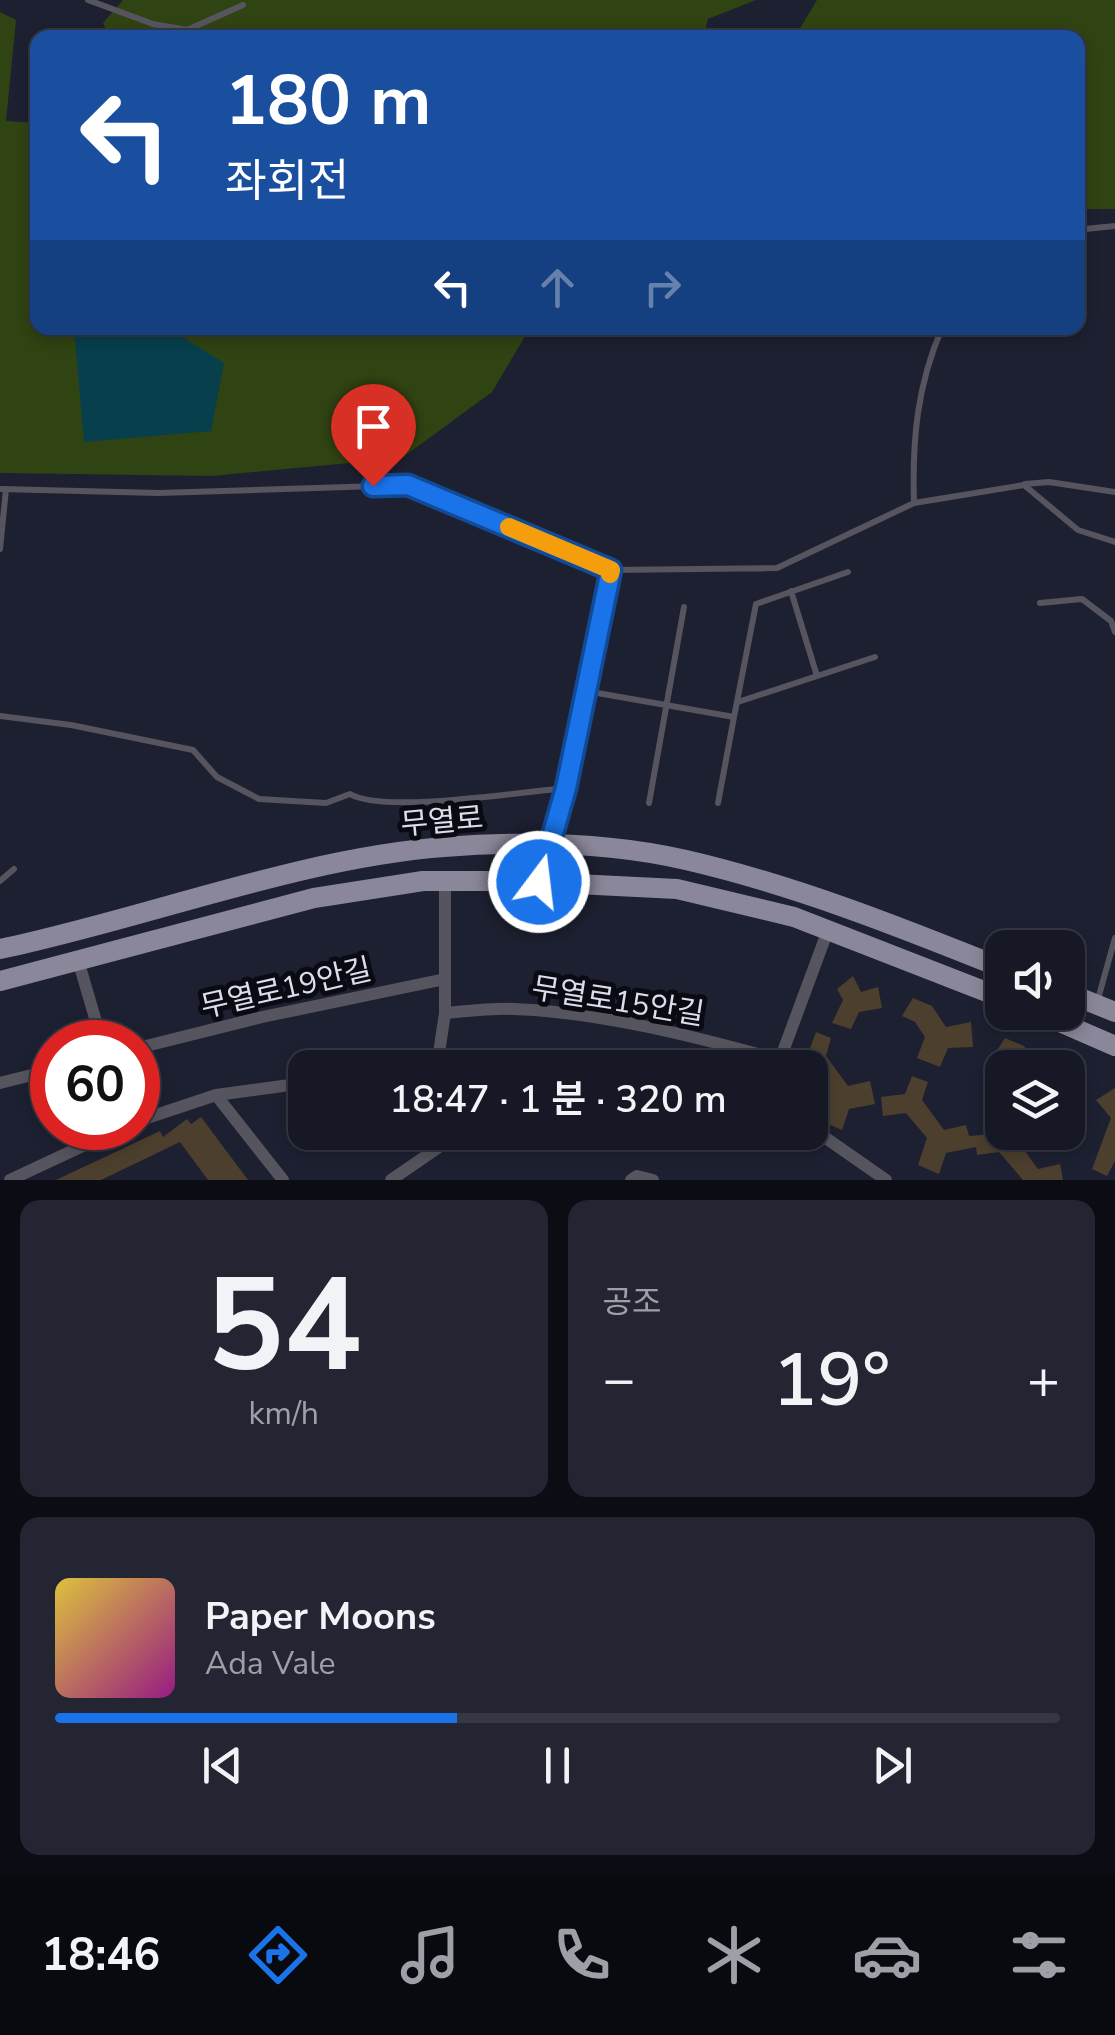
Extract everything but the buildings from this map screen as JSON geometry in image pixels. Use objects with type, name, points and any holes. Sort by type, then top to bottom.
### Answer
[{"type":"main road","points":[[539,882],[548,846]]},
{"type":"main road","name":"무열로","points":[[0,949],[326,866],[442,847],[548,846],[621,849],[685,860],[806,894],[985,963]]},
{"type":"main road","name":"무열로","points":[[0,981],[314,898],[444,880],[677,889],[794,917],[985,990]]},
{"type":"main road","points":[[971,984],[958,972],[959,968],[985,968]]},
{"type":"main road","points":[[1079,1030],[1115,1046]]},
{"type":"street","points":[[548,846],[566,788]]},
{"type":"street","points":[[440,1050],[445,1012],[444,880]]},
{"type":"street","points":[[783,1050],[828,930]]},
{"type":"street","points":[[78,960],[96,1020]]},
{"type":"street","name":"무열로19안길","points":[[160,1042],[445,979]]},
{"type":"street","name":"무열로15안길","points":[[445,1012],[515,1009],[586,1018],[737,1050]]},
{"type":"street","points":[[0,1083],[30,1076]]},
{"type":"street","points":[[160,1114],[216,1095],[288,1085]]},
{"type":"street","points":[[216,1095],[282,1180]]},
{"type":"street","points":[[828,1140],[886,1180]]},
{"type":"street","points":[[14,1179],[75,1150]]},
{"type":"street","points":[[392,1180],[436,1150]]},
{"type":"street","points":[[631,1180],[637,1176],[652,1180]]},
{"type":"lane","points":[[88,0],[153,24],[187,30],[243,5]]},
{"type":"lane","points":[[1085,229],[1115,226]]},
{"type":"lane","points":[[914,504],[912,442],[922,377],[939,335]]},
{"type":"lane","points":[[0,549],[3,489],[160,493],[408,485],[611,570],[777,568],[914,504],[1049,482],[1115,492]]},
{"type":"lane","points":[[1024,484],[1078,530],[1115,542]]},
{"type":"lane","points":[[0,716],[72,725],[192,750],[217,777],[259,799],[326,803],[350,794],[363,801],[394,802],[566,788],[611,570]]},
{"type":"lane","points":[[718,803],[756,604],[848,572]]},
{"type":"lane","points":[[791,592],[817,676]]},
{"type":"lane","points":[[1040,603],[1082,599],[1111,622],[1115,632]]},
{"type":"lane","points":[[649,802],[684,608]]},
{"type":"lane","points":[[737,702],[874,657]]},
{"type":"lane","points":[[586,692],[734,717]]},
{"type":"lane","points":[[0,881],[14,869]]},
{"type":"lane","points":[[1106,1009],[1115,938]]},
{"type":"green space","points":[[123,0],[756,0],[708,19],[705,30],[106,30],[103,23]]},
{"type":"green space","points":[[817,0],[1115,0],[1115,209],[1085,209],[1085,30],[799,30]]},
{"type":"green space","points":[[0,12],[16,20],[6,121],[30,123],[30,335],[526,335],[492,392],[402,458],[212,476],[0,473]]},
{"type":"water","points":[[75,335],[179,335],[224,363],[211,431],[84,442]]},
{"type":"slow traffic","points":[[509,527],[611,570],[610,574]]},
{"type":"route","points":[[373,486],[408,485],[611,570],[566,788],[539,882]]}]
